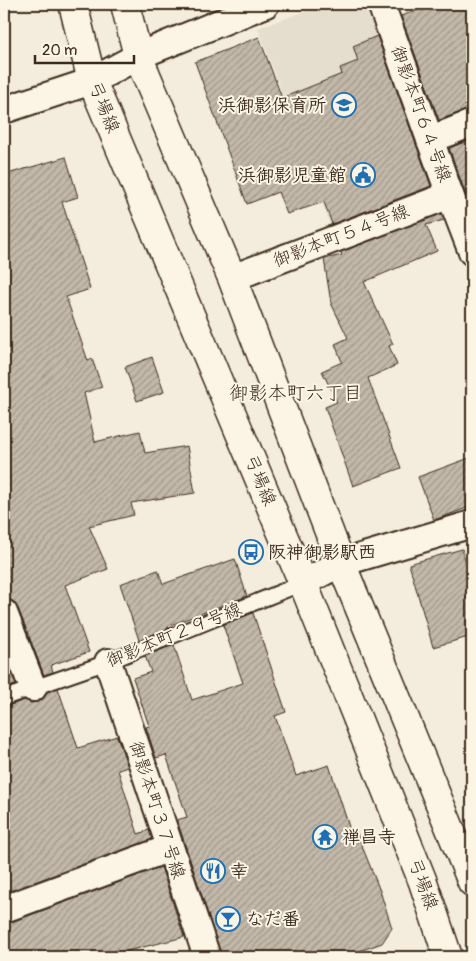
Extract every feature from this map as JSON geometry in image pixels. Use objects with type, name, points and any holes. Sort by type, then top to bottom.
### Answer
[{"type":"street","name":"弓場線","points":[[73,4],[92,81],[304,583],[423,882],[448,957]]},
{"type":"street","points":[[125,4],[138,56],[232,278],[341,563],[472,882]]},
{"type":"street","points":[[4,110],[92,81],[138,56],[266,4]]},
{"type":"street","name":"御影本町６４号線","points":[[381,4],[472,252]]},
{"type":"street","points":[[430,140],[472,123]]},
{"type":"street","name":"御影本町５４号線","points":[[232,278],[450,195]]},
{"type":"street","name":"御影本町２９号線","points":[[304,583],[341,563],[472,524]]},
{"type":"street","points":[[4,613],[33,688]]},
{"type":"street","name":"御影本町３７号線","points":[[108,662],[207,957]]},
{"type":"street","points":[[4,909],[170,848]]},
{"type":"lane","name":"御影本町２９号線","points":[[4,698],[108,662],[304,583]]},
{"type":"shaded area","name":"浜御影保育所","points":[[326,4],[360,4],[365,6],[432,181],[424,196],[332,230],[258,28]]},
{"type":"building","points":[[435,4],[472,4],[472,108],[439,120],[401,16]]},
{"type":"building","points":[[377,36],[431,186],[332,224],[324,202],[287,214],[278,192],[247,204],[195,62],[259,37],[282,98],[342,74],[340,68],[358,61],[353,46]]},
{"type":"building","points":[[472,139],[472,211],[449,148]]},
{"type":"building","points":[[66,157],[78,197],[62,202],[90,289],[66,297],[88,361],[92,359],[102,387],[84,393],[95,442],[140,431],[145,453],[187,446],[195,493],[131,503],[134,515],[89,526],[108,569],[65,585],[89,652],[51,665],[53,672],[44,675],[18,608],[13,601],[4,598],[4,175]]},
{"type":"building","points":[[441,214],[444,220],[426,225],[437,251],[364,282],[393,344],[389,346],[397,365],[368,378],[401,468],[353,486],[325,407],[337,402],[322,371],[342,362],[335,344],[348,338],[331,303],[324,259],[342,255],[341,252]]},
{"type":"building","points":[[152,357],[164,392],[137,401],[125,367]]},
{"type":"building","points":[[472,457],[472,506],[434,520],[418,477]]},
{"type":"building","points":[[462,549],[472,584],[472,636],[433,647],[409,564]]},
{"type":"building","points":[[235,559],[247,596],[168,626],[169,628],[139,640],[120,584],[158,570],[163,584]]},
{"type":"building","points":[[253,613],[286,712],[275,716],[296,776],[329,765],[351,833],[356,831],[380,891],[392,928],[382,943],[343,957],[222,957],[177,820],[187,817],[166,755],[156,758],[146,727],[149,726],[133,678],[151,672],[145,656],[174,645],[192,700],[243,683],[223,625]]},
{"type":"building","points":[[4,654],[16,685],[4,689]]},
{"type":"building","points":[[58,688],[78,748],[117,736],[128,767],[118,770],[138,834],[149,830],[152,839],[4,893],[4,707],[25,700],[31,703],[38,702],[44,698],[47,692]]},
{"type":"building","points":[[161,867],[184,937],[103,957],[4,957],[4,924]]},
{"type":"place","name":"浜御影保育所","points":[[344,105]]},
{"type":"place","name":"浜御影児童館","points":[[363,175]]},
{"type":"place","name":"阪神御影駅西","points":[[251,552]]},
{"type":"place","name":"禅昌寺","points":[[325,837]]},
{"type":"place","name":"幸","points":[[213,871]]},
{"type":"place","name":"なだ番","points":[[228,919]]},
{"type":"district","name":"御影本町六丁目","points":[[296,393]]}]
